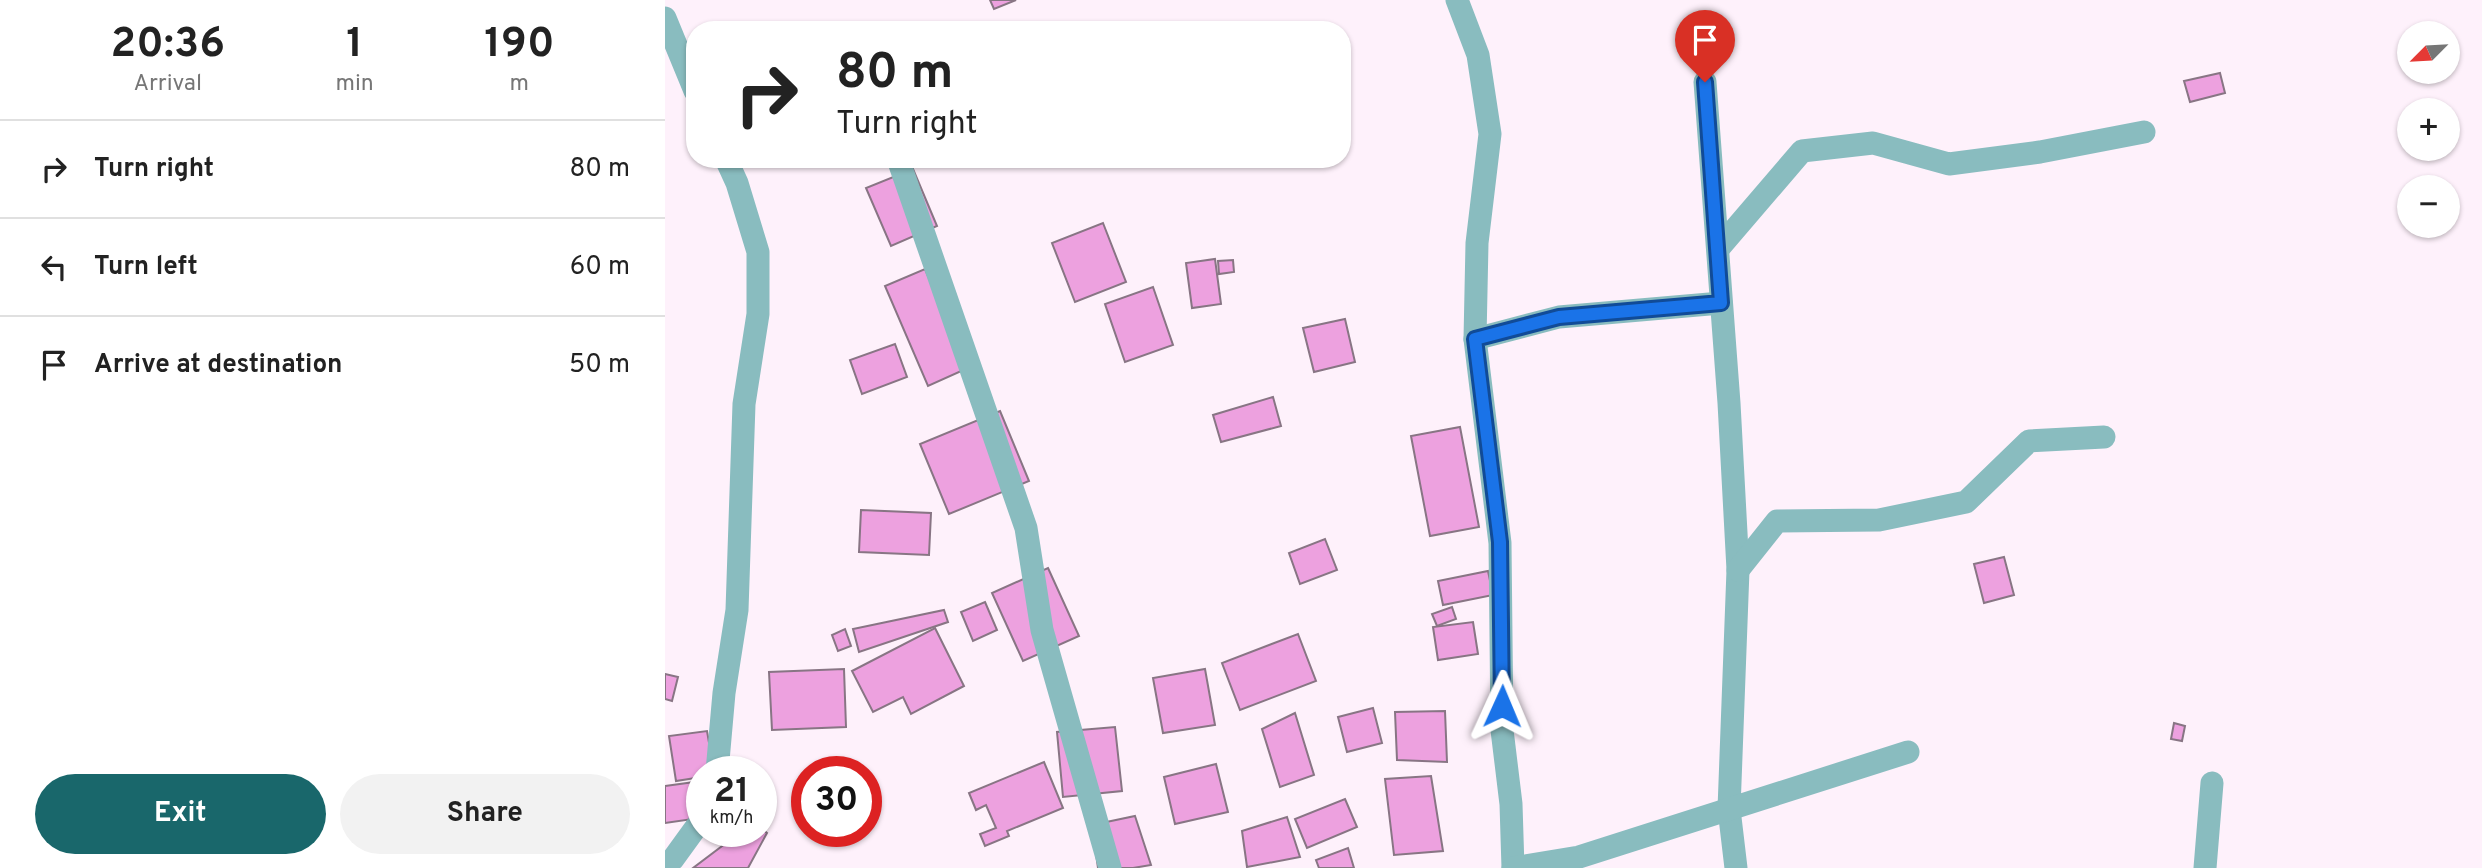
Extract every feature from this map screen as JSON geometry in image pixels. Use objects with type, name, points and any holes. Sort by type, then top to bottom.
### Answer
[{"type":"street","points":[[1457,0],[1479,55],[1490,134],[1477,243],[1475,339],[1500,542],[1502,730],[1511,804],[1513,868],[1579,857],[1908,752]]},
{"type":"street","points":[[665,18],[686,69]]},
{"type":"street","points":[[1705,82],[1738,570],[1729,808],[1736,868]]},
{"type":"street","points":[[1717,249],[1802,151],[1873,143],[1949,164],[2040,152],[2144,132]]},
{"type":"street","points":[[718,756],[724,693],[737,610],[744,404],[758,314],[758,252],[730,168]]},
{"type":"street","points":[[901,168],[1026,528],[1042,630],[1110,868]]},
{"type":"street","points":[[1475,339],[1559,317],[1721,303]]},
{"type":"street","points":[[1738,570],[1777,521],[1879,520],[1966,502],[2029,441],[2104,436]]},
{"type":"street","points":[[2205,868],[2212,783]]},
{"type":"street","points":[[665,865],[686,841]]},
{"type":"building","points":[[990,0],[1016,0],[994,9]]},
{"type":"building","points":[[2220,73],[2225,93],[2190,102],[2184,81]]},
{"type":"building","points":[[913,169],[937,226],[891,246],[866,188]]},
{"type":"building","points":[[1103,223],[1126,282],[1075,302],[1052,243]]},
{"type":"building","points":[[1215,259],[1221,304],[1192,308],[1186,263]]},
{"type":"building","points":[[1233,260],[1234,272],[1219,274],[1218,261]]},
{"type":"building","points":[[925,269],[968,368],[928,386],[885,286]]},
{"type":"building","points":[[1153,287],[1173,345],[1125,362],[1105,304]]},
{"type":"building","points":[[1345,319],[1355,362],[1314,372],[1303,328]]},
{"type":"building","points":[[895,344],[907,377],[862,394],[850,360]]},
{"type":"building","points":[[1273,397],[1281,426],[1221,442],[1213,415]]},
{"type":"building","points":[[1000,411],[1029,481],[949,514],[920,444]]},
{"type":"building","points":[[1460,427],[1479,527],[1430,536],[1411,436]]},
{"type":"building","points":[[861,510],[931,513],[929,555],[859,552]]},
{"type":"building","points":[[1325,539],[1337,570],[1300,584],[1289,553]]},
{"type":"building","points":[[2004,557],[2014,595],[1984,603],[1974,564]]},
{"type":"building","points":[[1048,568],[1079,636],[1023,661],[992,593]]},
{"type":"building","points":[[1488,571],[1493,595],[1443,605],[1438,581]]},
{"type":"building","points":[[985,602],[997,630],[973,641],[961,612]]},
{"type":"building","points":[[1452,607],[1456,619],[1437,626],[1432,614]]},
{"type":"building","points":[[944,610],[948,622],[859,652],[853,629]]},
{"type":"building","points":[[1473,622],[1478,654],[1438,660],[1433,627]]},
{"type":"building","points":[[935,628],[964,686],[911,714],[903,697],[873,712],[852,671]]},
{"type":"building","points":[[845,629],[851,646],[838,651],[832,635]]},
{"type":"building","points":[[1298,634],[1316,681],[1240,710],[1222,663]]},
{"type":"building","points":[[844,669],[846,727],[772,730],[769,672]]},
{"type":"building","points":[[1205,669],[1215,725],[1163,733],[1153,678]]},
{"type":"building","points":[[665,674],[678,677],[672,701],[665,699]]},
{"type":"building","points":[[1373,708],[1382,743],[1347,752],[1338,717]]},
{"type":"building","points":[[1445,711],[1447,762],[1397,760],[1395,712]]},
{"type":"building","points":[[1295,713],[1314,775],[1280,787],[1262,729]]},
{"type":"building","points":[[2174,723],[2185,726],[2182,741],[2171,739]]},
{"type":"building","points":[[1115,727],[1122,791],[1063,797],[1057,732]]},
{"type":"building","points":[[707,731],[711,756],[686,756],[686,779],[676,781],[669,736]]},
{"type":"building","points":[[1044,762],[1063,808],[1007,831],[1009,836],[985,846],[980,834],[996,828],[986,805],[976,810],[969,793]]},
{"type":"building","points":[[1216,764],[1228,812],[1175,824],[1164,777]]},
{"type":"building","points":[[1431,776],[1443,851],[1394,855],[1385,779]]},
{"type":"building","points":[[686,783],[686,820],[665,823],[665,786]]},
{"type":"building","points":[[1345,799],[1357,827],[1307,848],[1295,819]]},
{"type":"building","points":[[1135,816],[1151,865],[1098,868],[1092,825]]},
{"type":"building","points":[[1287,817],[1300,857],[1247,867],[1242,831]]},
{"type":"building","points":[[721,847],[759,847],[748,868],[693,868]]},
{"type":"building","points":[[1348,848],[1354,868],[1319,868],[1316,860]]},
{"type":"route","points":[[1502,706],[1500,542],[1475,339],[1559,317],[1721,303],[1705,82]]}]
